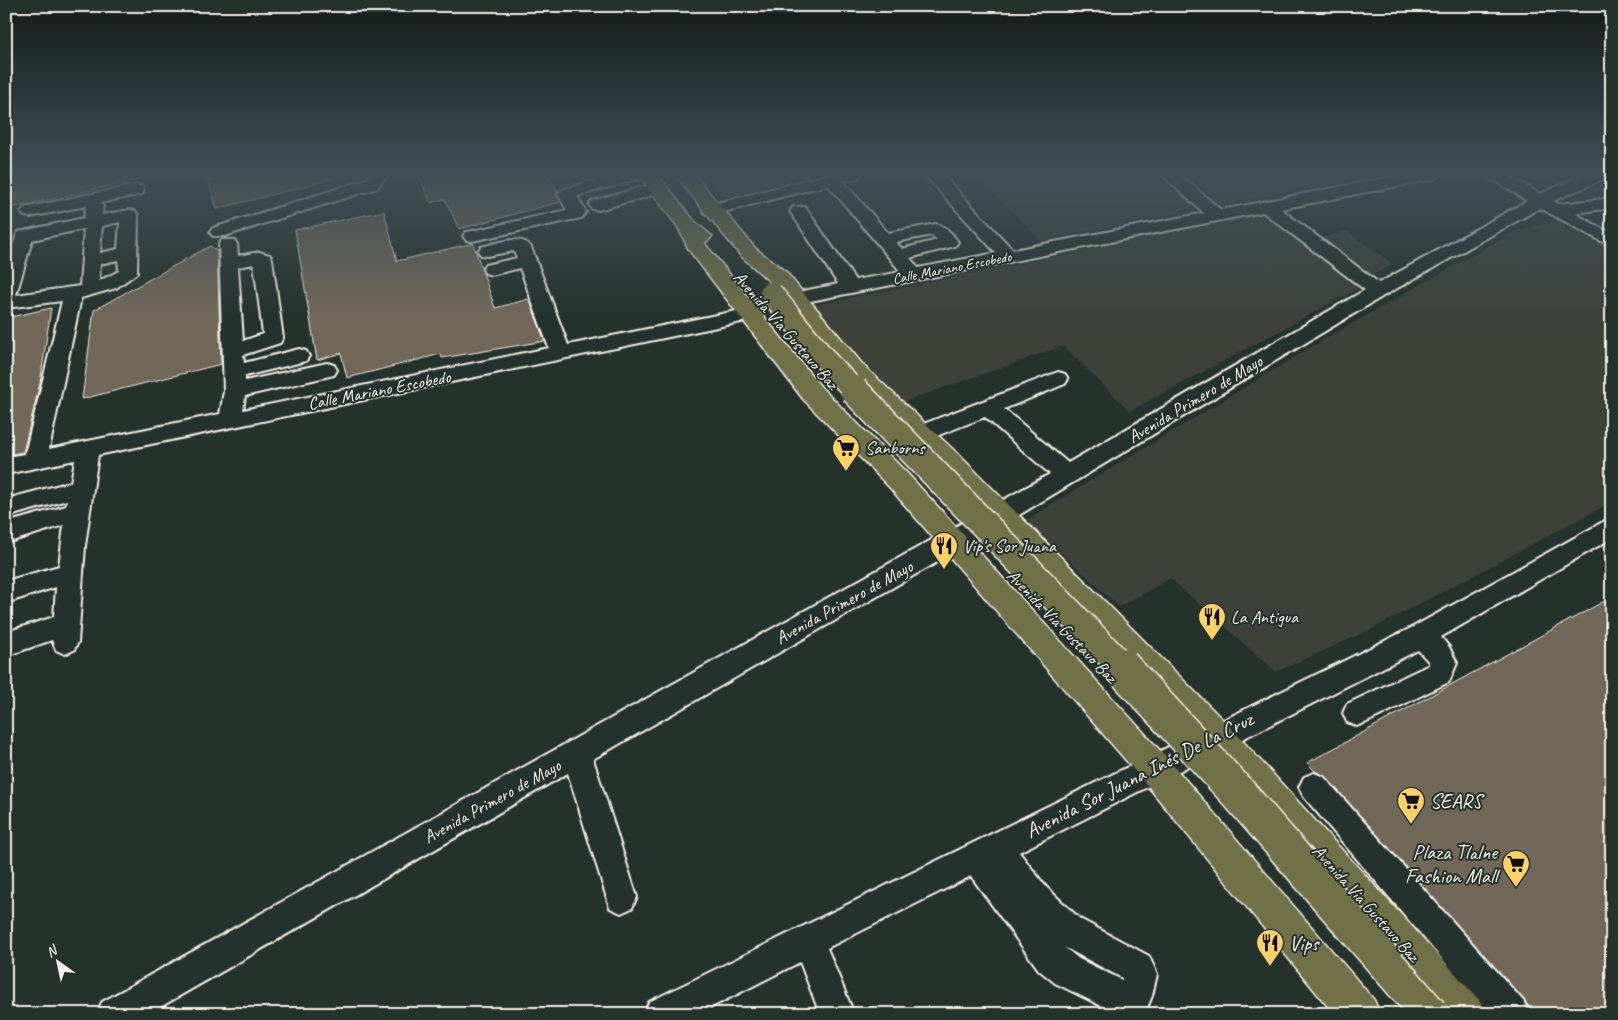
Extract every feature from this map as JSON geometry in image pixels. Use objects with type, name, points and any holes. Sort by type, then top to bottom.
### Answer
[{"type":"main road","name":"Avenida Via Gustavo Baz","points":[[684,222],[696,246],[769,301],[855,372],[949,461],[1216,736],[1464,1014]]},
{"type":"main road","name":"Avenida Via Gustavo Baz","points":[[722,222],[748,252],[778,277],[769,301],[812,393],[899,481],[1154,768],[1360,1014]]},
{"type":"main road","name":"Avenida Via Gustavo Baz","points":[[769,301],[843,396],[1126,693],[1229,808],[1405,1014]]},
{"type":"main road","name":"Avenida Via Gustavo Baz","points":[[769,301],[1119,664],[1238,793],[1430,1014]]},
{"type":"main road","points":[[899,481],[908,485],[928,482],[937,478],[949,461]]},
{"type":"street","points":[[6,295],[24,236],[93,222],[92,260],[81,292],[35,460]]},
{"type":"street","points":[[6,302],[81,292],[109,284],[128,273],[129,222]]},
{"type":"street","points":[[230,420],[234,382],[225,246],[240,225],[250,222]]},
{"type":"street","points":[[472,236],[539,222]]},
{"type":"street","points":[[806,222],[850,287]]},
{"type":"street","points":[[869,222],[914,275]]},
{"type":"street","points":[[977,222],[1010,257]]},
{"type":"street","name":"Calle Mariano Escobedo","points":[[6,466],[561,354],[769,301],[1190,222]]},
{"type":"street","points":[[1286,222],[1378,291]]},
{"type":"street","name":"Avenida Primero de Mayo","points":[[114,1014],[1001,514],[1378,291],[1510,222]]},
{"type":"street","points":[[1581,222],[1612,242]]},
{"type":"street","points":[[884,239],[936,229],[949,242],[898,256]]},
{"type":"street","points":[[490,260],[520,245],[561,354]]},
{"type":"street","points":[[225,246],[263,259],[273,338],[233,351]]},
{"type":"street","points":[[92,260],[127,253]]},
{"type":"street","points":[[234,382],[299,356]]},
{"type":"street","points":[[234,382],[327,370]]},
{"type":"street","points":[[921,434],[1058,379]]},
{"type":"street","points":[[988,407],[1067,475]]},
{"type":"street","points":[[6,644],[66,633],[77,512],[88,450]]},
{"type":"street","points":[[6,508],[80,488]]},
{"type":"street","points":[[6,533],[77,512]]},
{"type":"street","name":"Avenida Sor Juana Inés De La Cruz","points":[[661,1014],[1422,635],[1612,526]]},
{"type":"street","points":[[6,592],[70,573]]},
{"type":"street","points":[[1357,713],[1439,673],[1443,663],[1440,655],[1422,635]]},
{"type":"street","points":[[577,753],[621,897]]},
{"type":"street","points":[[1314,787],[1512,1014]]},
{"type":"street","points":[[987,852],[1035,918]]},
{"type":"street","points":[[808,942],[837,1014]]},
{"type":"shaded area","points":[[1022,222],[1139,222],[1041,241]]},
{"type":"shaded area","points":[[1227,222],[1275,222],[1360,288],[1130,411],[1063,346],[903,402],[826,323],[816,309],[819,304]]},
{"type":"shaded area","points":[[1551,222],[1563,222],[1612,250],[1612,502],[1372,629],[1276,672],[1170,578],[1119,607],[1026,520],[1323,340],[1510,234]]},
{"type":"shaded area","points":[[1346,231],[1393,264],[1370,277],[1319,239]]},
{"type":"building","points":[[334,222],[387,222],[397,261],[473,243],[495,308],[529,299],[545,341],[442,358],[441,354],[347,378],[341,353],[317,360],[295,230]]},
{"type":"building","points":[[456,222],[487,222],[459,229]]},
{"type":"building","points":[[210,246],[217,251],[221,364],[82,399],[94,310]]},
{"type":"building","points":[[51,308],[40,383],[23,452],[6,455],[6,318]]},
{"type":"building","name":"Plaza Tlalne Fashion Mall","points":[[1612,597],[1612,1014],[1533,1014],[1525,1001],[1325,776],[1315,771],[1307,763]]},
{"type":"place","name":"Sanborns","points":[[846,472]]},
{"type":"place","name":"Vip's Sor Juana","points":[[944,570]]},
{"type":"place","name":"La Antigua","points":[[1212,641]]},
{"type":"place","name":"SEARS","points":[[1411,825]]},
{"type":"place","name":"Plaza Tlalne Fashion Mall","points":[[1516,888]]},
{"type":"place","name":"Vips","points":[[1270,967]]}]
